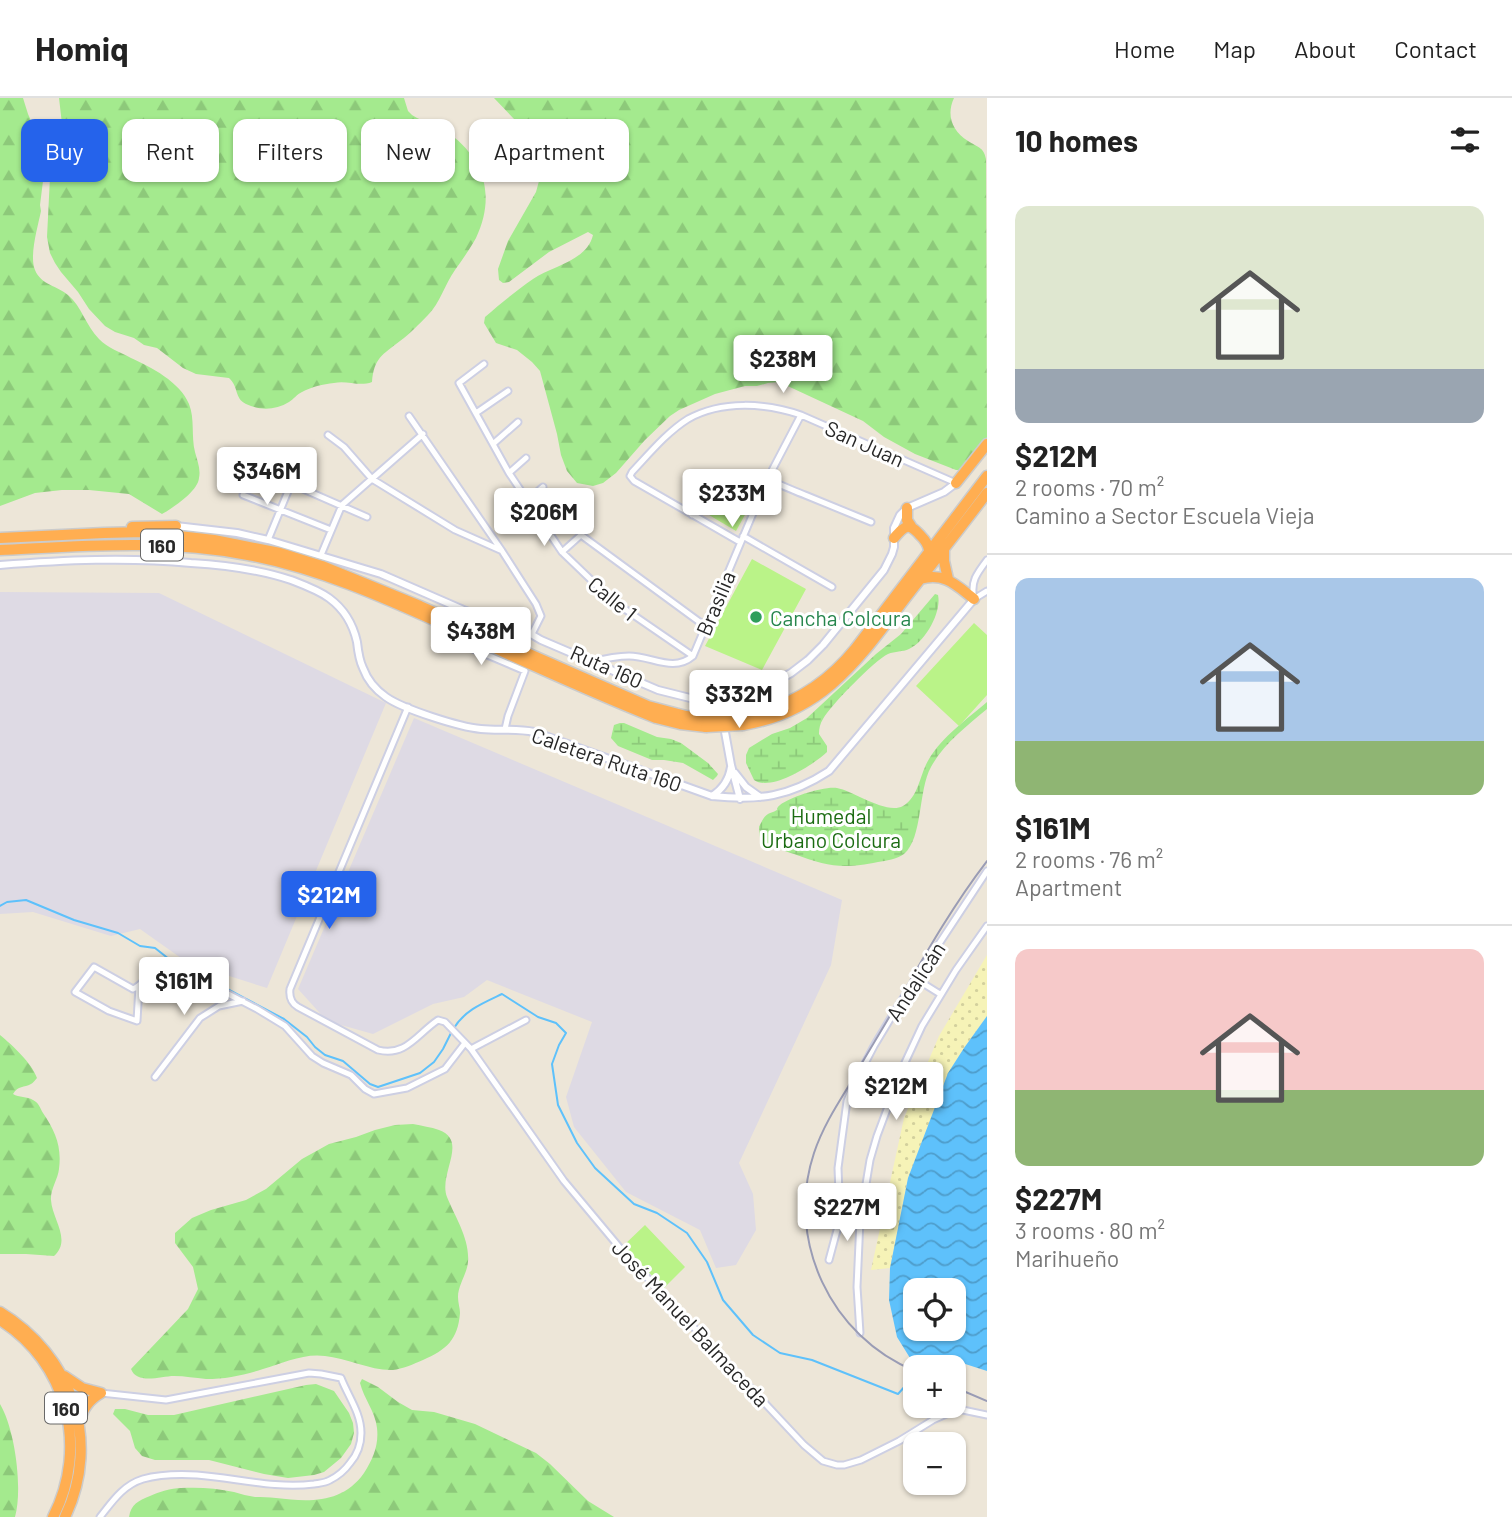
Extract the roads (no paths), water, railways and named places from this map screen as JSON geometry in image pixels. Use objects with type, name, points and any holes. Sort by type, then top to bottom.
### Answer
[{"type":"highway","points":[[956,484],[987,444]]},
{"type":"highway","name":"Ruta 160","points":[[744,721],[792,701],[831,675],[855,649],[987,476]]},
{"type":"highway","name":"Ruta 160","points":[[0,550],[163,545],[226,551],[286,564],[322,574],[397,604],[656,718],[680,724],[768,720],[792,711],[833,685],[873,640],[987,493]]},
{"type":"highway","points":[[907,508],[907,520],[926,541],[929,551]]},
{"type":"highway","points":[[104,533],[145,526],[176,526]]},
{"type":"highway","points":[[894,538],[900,531],[911,526]]},
{"type":"highway","name":"Ruta 160","points":[[0,538],[143,532],[214,540],[280,553],[322,566],[467,625],[641,703],[703,721]]},
{"type":"highway","points":[[944,548],[948,579]]},
{"type":"highway","points":[[920,579],[948,579],[974,599]]},
{"type":"highway","name":"160","points":[[0,1312],[40,1344],[61,1373],[74,1405],[81,1453],[78,1478],[65,1517]]},
{"type":"highway","name":"160","points":[[0,1320],[26,1340],[42,1359],[55,1380],[64,1403],[71,1439],[70,1463],[65,1486],[52,1517]]},
{"type":"highway","points":[[61,1373],[77,1386],[101,1393]]},
{"type":"highway","points":[[79,1429],[84,1408],[101,1393]]},
{"type":"street","name":"Calle 1","points":[[484,364],[459,383],[509,473],[562,552],[613,601],[693,656]]},
{"type":"street","points":[[476,413],[508,391]]},
{"type":"street","name":"San Juan","points":[[692,515],[634,481],[630,476],[671,433],[689,419],[723,408],[747,405],[784,409],[801,415],[956,484]]},
{"type":"street","name":"Brasilia","points":[[590,662],[630,656],[674,664],[686,662],[693,656],[767,480],[801,415]]},
{"type":"street","points":[[409,416],[502,551],[540,612],[539,623],[532,634]]},
{"type":"street","points":[[493,444],[518,422]]},
{"type":"street","points":[[321,555],[342,505],[423,434]]},
{"type":"street","points":[[328,435],[344,447],[372,479],[455,530],[502,551]]},
{"type":"street","points":[[509,473],[526,458]]},
{"type":"street","points":[[264,472],[367,517]]},
{"type":"street","points":[[832,587],[692,515],[701,495],[718,481],[739,475],[753,475],[871,522]]},
{"type":"street","points":[[268,540],[291,484]]},
{"type":"street","points":[[176,526],[237,533],[268,540],[381,574],[466,611],[502,621],[590,662],[669,694],[694,699],[719,699],[771,684],[808,660],[884,570],[892,554],[896,523],[907,508],[956,484]]},
{"type":"street","points":[[527,501],[543,487]]},
{"type":"street","points":[[243,495],[331,530]]},
{"type":"street","points":[[562,552],[581,535],[705,626]]},
{"type":"street","name":"Caletera Ruta 160","points":[[0,565],[97,559],[179,562],[238,567],[268,573],[323,594],[337,604],[351,624],[360,661],[370,681],[387,698],[461,726],[525,730],[543,735],[712,796],[740,799],[761,798],[797,788],[829,771],[974,599]]},
{"type":"street","points":[[987,560],[973,579],[974,599],[987,591]]},
{"type":"street","points":[[447,638],[525,671],[505,729]]},
{"type":"street","points":[[719,699],[740,799]]},
{"type":"street","name":"José Manuel Balmaceda","points":[[408,707],[290,989],[293,1003],[382,1051],[400,1050],[438,1020],[445,1022],[471,1049],[565,1181],[625,1254],[816,1457],[836,1465],[861,1461],[933,1420],[958,1409],[987,1415]]},
{"type":"street","points":[[731,765],[746,787],[761,798]]},
{"type":"street","points":[[712,796],[726,782],[731,765]]},
{"type":"street","name":"Andalicán","points":[[828,1260],[841,1219],[838,1168],[847,1101],[852,1088],[874,1046],[987,871]]},
{"type":"street","points":[[860,1333],[857,1287],[860,1220],[870,1160],[877,1136],[902,1069],[922,1026],[987,926]]},
{"type":"street","points":[[139,986],[137,1021],[109,1011],[75,992],[94,967],[133,989],[149,975],[156,973],[207,983],[285,1026],[312,1056],[351,1075],[374,1094],[407,1088],[445,1069],[464,1043]]},
{"type":"street","points":[[916,979],[940,995]]},
{"type":"street","points":[[155,1077],[200,1018],[219,1006],[243,1001]]},
{"type":"street","points":[[471,1049],[526,1020]]},
{"type":"street","points":[[841,1219],[860,1220]]},
{"type":"street","points":[[100,1517],[122,1489],[142,1479],[173,1474],[265,1484],[303,1485],[328,1482],[345,1471],[354,1459],[361,1433],[355,1406],[341,1378],[321,1374],[309,1373],[166,1400],[101,1393]]},
{"type":"water","points":[[987,1016],[987,1371],[966,1364],[966,1355],[908,1355],[897,1337],[889,1300],[890,1268],[908,1178],[948,1073]]},
{"type":"waterway","points":[[0,906],[7,902],[26,900],[74,920],[118,933],[140,946],[155,948],[179,967],[199,974],[284,1019],[325,1055],[343,1061],[370,1084],[378,1087],[420,1073],[434,1062],[451,1033]]},
{"type":"waterway","points":[[454,1028],[469,1012],[502,994],[538,1017],[556,1023],[566,1033],[552,1064],[558,1105],[577,1143],[595,1168],[634,1204],[657,1213],[687,1233],[707,1262],[723,1300],[753,1335],[780,1353],[812,1360],[898,1394],[903,1388]]},
{"type":"railway","points":[[903,1365],[885,1355],[860,1335],[838,1310],[822,1282],[811,1251],[806,1219],[807,1186],[814,1153],[829,1119],[936,936],[987,861]]},
{"type":"railway","points":[[966,1392],[987,1401]]},
{"type":"place","name":"Cancha Colcura","points":[[756,617]]},
{"type":"park label","name":"Humedal Urbano Colcura","points":[[831,827]]}]
